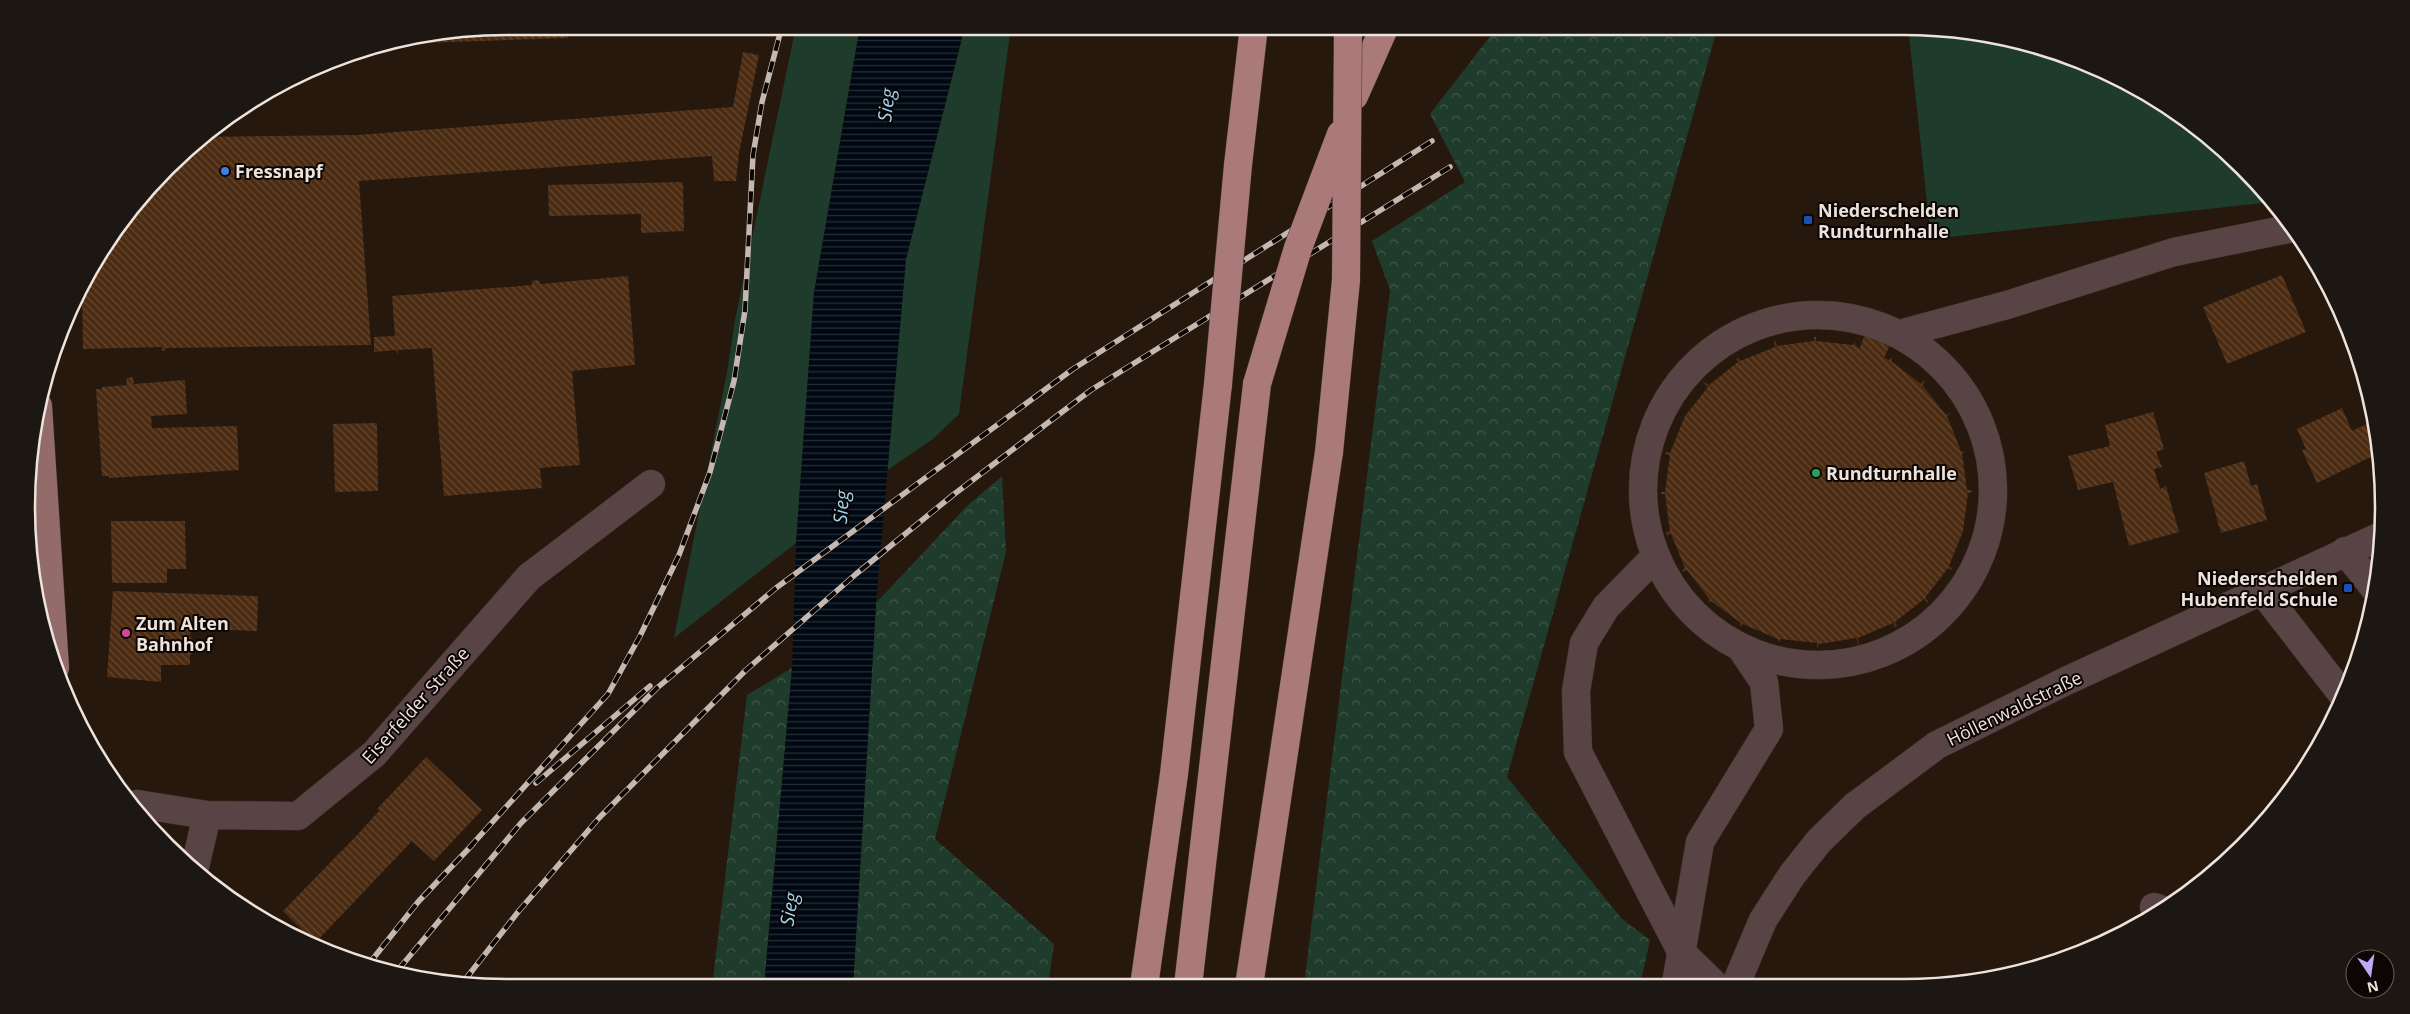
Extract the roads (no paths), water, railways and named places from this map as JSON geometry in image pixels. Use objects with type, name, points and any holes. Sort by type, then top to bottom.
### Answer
[{"type":"highway","points":[[1145,979],[1174,774],[1218,384],[1238,165],[1253,35]]},
{"type":"highway","points":[[1250,979],[1330,452],[1346,280],[1348,35]]},
{"type":"highway","points":[[1174,774],[1258,384],[1298,248],[1354,96],[1381,35]]},
{"type":"highway","points":[[1189,979],[1258,384]]},
{"type":"main road","points":[[40,438],[53,635]]},
{"type":"street","points":[[1907,332],[2007,305],[2174,252],[2284,230]]},
{"type":"street","points":[[1844,314],[1907,332],[1954,375],[1985,431],[1994,512],[1980,560],[1931,624],[1900,644],[1843,665],[1791,667],[1743,651],[1699,622],[1672,591],[1654,558],[1644,511],[1647,456],[1659,419],[1683,383],[1728,337],[1784,315],[1844,314]]},
{"type":"street","name":"Eiserfelder Straße","points":[[141,805],[207,815],[298,816],[374,754],[529,577],[651,484]]},
{"type":"street","name":"Höllenwaldstraße","points":[[1738,979],[1763,920],[1792,875],[1819,841],[1870,795],[1937,745],[2066,681],[2374,539]]},
{"type":"street","points":[[2345,551],[2369,581]]},
{"type":"street","points":[[1654,558],[1606,607],[1584,643],[1576,691],[1578,752],[1682,953],[1709,979]]},
{"type":"street","points":[[2262,591],[2338,689]]},
{"type":"street","points":[[1677,979],[1700,842],[1769,729],[1764,682],[1743,651]]},
{"type":"street","points":[[196,862],[207,815]]},
{"type":"water","name":"Sieg","points":[[858,35],[963,35],[906,259],[876,603],[853,979],[765,979],[792,668],[796,543],[814,293]]},
{"type":"railway","points":[[469,848],[608,694],[640,636],[679,555],[710,472],[734,381],[745,310],[753,155],[762,102],[780,35]]},
{"type":"railway","points":[[401,967],[521,823],[657,688],[776,588],[1073,369],[1432,141]]},
{"type":"railway","points":[[467,977],[518,912],[599,818],[746,670],[856,574],[953,495],[1091,390],[1450,167]]},
{"type":"railway","points":[[536,783],[650,686]]},
{"type":"railway","points":[[373,959],[418,902],[473,844]]},
{"type":"place","name":"Fressnapf","points":[[225,171]]},
{"type":"place","name":"Niederschelden Rundturnhalle","points":[[1808,220]]},
{"type":"place","name":"Rundturnhalle","points":[[1816,473]]},
{"type":"place","name":"Niederschelden Hubenfeld Schule","points":[[2348,588]]},
{"type":"place","name":"Zum Alten Bahnhof","points":[[126,633]]}]
